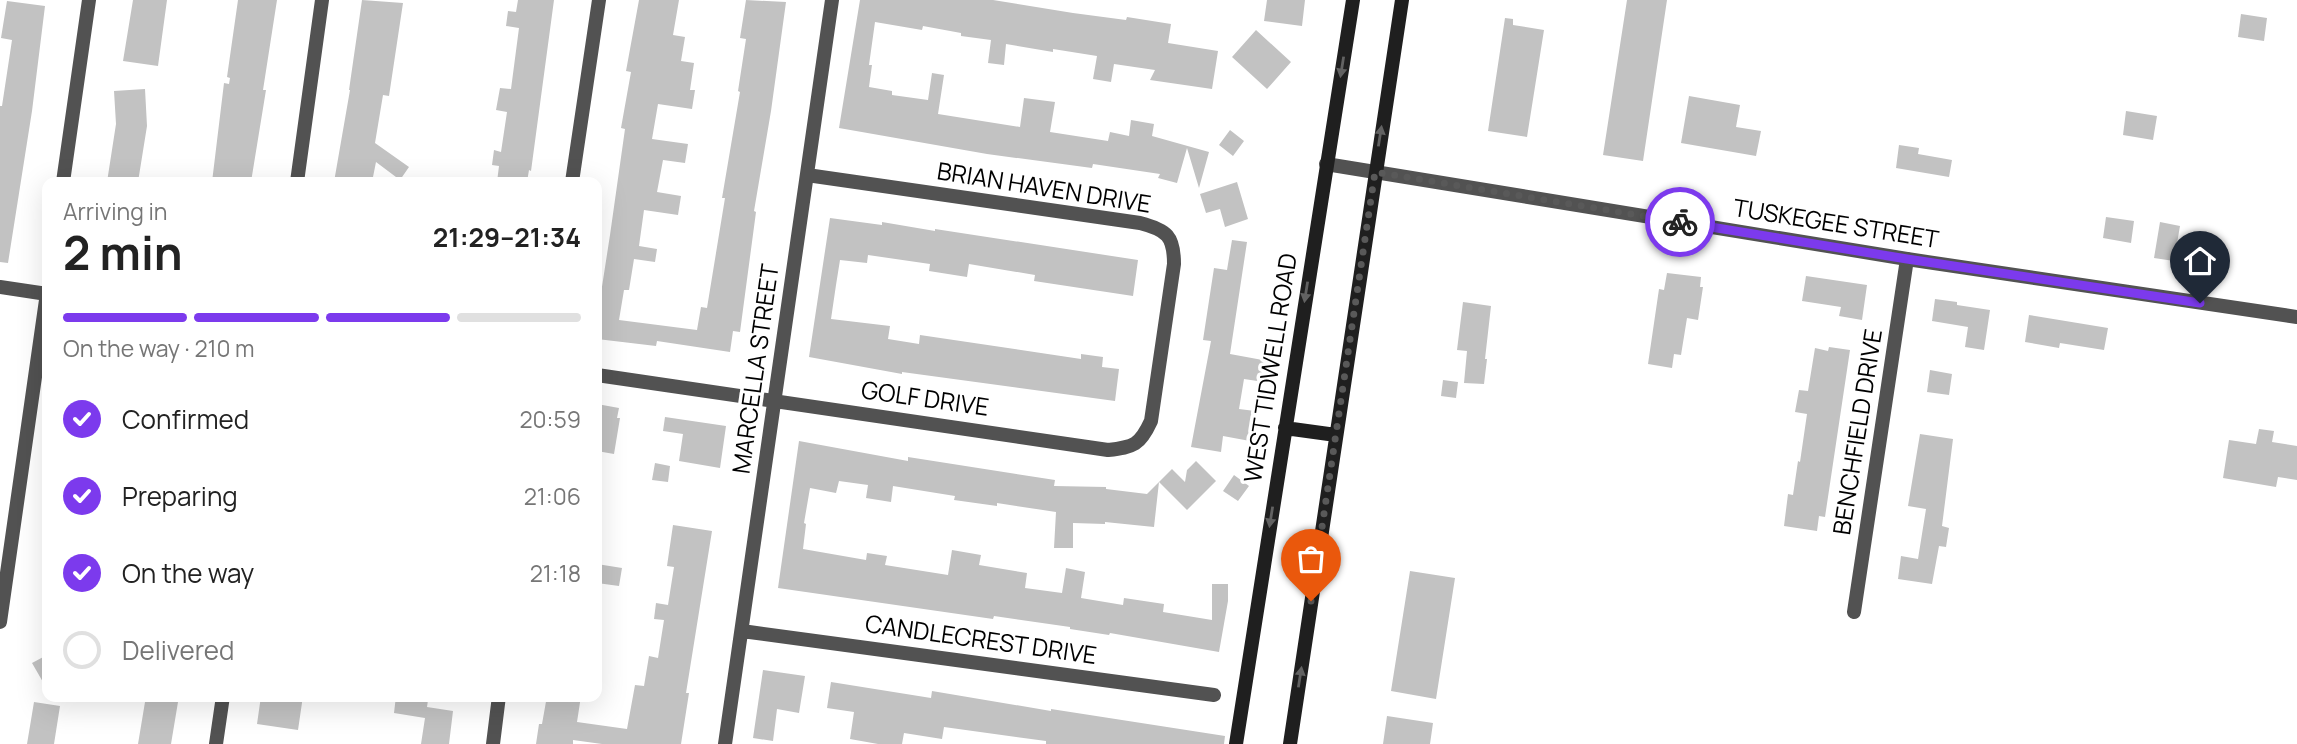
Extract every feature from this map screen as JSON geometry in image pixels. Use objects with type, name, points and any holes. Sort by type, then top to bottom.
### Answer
[{"type":"main road","name":"WEST TIDWELL ROAD","points":[[1236,744],[1353,0]]},
{"type":"main road","points":[[1290,744],[1402,0]]},
{"type":"main road","points":[[1285,428],[1336,435]]},
{"type":"street","points":[[64,177],[89,0]]},
{"type":"street","points":[[297,177],[323,0]]},
{"type":"street","points":[[573,177],[598,0]]},
{"type":"street","name":"MARCELLA STREET","points":[[725,744],[832,0]]},
{"type":"street","name":"TUSKEGEE STREET","points":[[1326,164],[1907,259],[2297,317]]},
{"type":"street","name":"BRIAN HAVEN DRIVE","points":[[807,175],[1156,227],[1167,235],[1174,248],[1163,338]]},
{"type":"street","name":"BENCHFIELD DRIVE","points":[[1854,612],[1907,259]]},
{"type":"street","points":[[0,287],[42,293]]},
{"type":"street","points":[[0,622],[42,329]]},
{"type":"street","name":"GOLF DRIVE","points":[[602,376],[1108,450],[1130,448],[1143,438],[1151,421],[1163,338]]},
{"type":"street","name":"CANDLECREST DRIVE","points":[[742,631],[1214,695]]},
{"type":"street","points":[[216,744],[222,702]]},
{"type":"street","points":[[493,744],[498,702]]},
{"type":"building","points":[[133,0],[167,0],[158,66],[123,61]]},
{"type":"building","points":[[238,0],[277,0],[252,177],[213,177],[224,83],[229,84],[230,78],[227,77]]},
{"type":"building","points":[[362,0],[403,3],[389,96],[383,95],[375,143],[409,167],[402,177],[396,177],[376,162],[373,177],[335,177]]},
{"type":"building","points":[[518,0],[554,0],[531,171],[529,170],[528,177],[498,177],[499,166],[492,165],[494,150],[501,152],[507,112],[496,110],[500,88],[511,89],[519,28],[506,26],[508,11],[516,12]]},
{"type":"building","points":[[639,0],[679,0],[673,35],[685,37],[681,61],[694,63],[690,90],[695,90],[692,109],[658,104],[652,139],[688,144],[685,163],[663,160],[657,192],[681,196],[678,215],[644,210],[639,246],[657,249],[655,262],[634,259],[629,290],[624,290],[619,320],[697,330],[701,307],[707,308],[725,198],[722,198],[746,39],[740,38],[746,0],[786,2],[754,211],[756,212],[740,332],[733,331],[730,352],[657,341],[656,346],[602,340],[602,287],[625,129],[621,128],[631,72],[626,71]]},
{"type":"building","points":[[860,0],[993,0],[1073,13],[1171,24],[1168,43],[1218,51],[1212,89],[1150,80],[1155,70],[1114,64],[1111,82],[1093,79],[1097,56],[1053,49],[1053,52],[1006,44],[1004,65],[988,63],[991,40],[961,36],[961,33],[923,26],[922,30],[875,22],[869,87],[892,91],[892,95],[928,100],[932,73],[944,75],[938,114],[1020,127],[1024,98],[1055,102],[1050,132],[1108,141],[1110,132],[1129,136],[1131,120],[1154,124],[1152,136],[1209,152],[1199,188],[1187,148],[1177,183],[1158,178],[1160,174],[1093,164],[1092,168],[987,154],[839,128]]},
{"type":"building","points":[[1267,0],[1305,0],[1302,26],[1264,21]]},
{"type":"building","points":[[1627,0],[1667,0],[1643,161],[1603,155]]},
{"type":"building","points":[[7,1],[45,6],[8,263],[0,262],[0,106],[12,40],[1,38]]},
{"type":"building","points":[[2241,14],[2267,18],[2264,41],[2238,37]]},
{"type":"building","points":[[1505,18],[1513,19],[1513,25],[1544,30],[1527,137],[1488,131]]},
{"type":"building","points":[[1256,30],[1291,62],[1267,89],[1232,57]]},
{"type":"building","points":[[145,89],[147,126],[139,177],[108,177],[116,124],[114,91]]},
{"type":"building","points":[[1689,96],[1740,105],[1736,127],[1761,131],[1756,156],[1681,143]]},
{"type":"building","points":[[2126,111],[2157,116],[2153,140],[2123,135]]},
{"type":"building","points":[[1230,130],[1244,141],[1233,156],[1219,145]]},
{"type":"building","points":[[1899,145],[1919,148],[1918,154],[1952,160],[1949,177],[1896,168]]},
{"type":"building","points":[[1237,182],[1248,219],[1225,227],[1220,209],[1206,213],[1200,194]]},
{"type":"building","points":[[2106,217],[2134,221],[2131,243],[2103,238]]},
{"type":"building","points":[[830,218],[935,229],[1138,260],[1133,296],[1034,281],[1035,275],[969,264],[967,277],[929,271],[930,264],[868,255],[867,263],[840,260],[831,319],[890,326],[888,339],[919,344],[920,335],[1081,359],[1081,354],[1103,357],[1102,367],[1119,369],[1115,401],[902,374],[809,357]]},
{"type":"building","points":[[2160,222],[2180,226],[2174,261],[2154,258]]},
{"type":"building","points":[[1232,240],[1247,242],[1230,354],[1268,361],[1264,382],[1244,379],[1239,409],[1255,411],[1250,441],[1223,436],[1221,452],[1191,447],[1211,341],[1203,340],[1214,268],[1227,270]]},
{"type":"building","points":[[1667,273],[1701,277],[1700,287],[1703,287],[1698,320],[1687,318],[1681,355],[1674,354],[1672,368],[1648,364],[1659,289],[1664,290]]},
{"type":"building","points":[[1806,276],[1867,285],[1862,320],[1839,316],[1841,307],[1802,301]]},
{"type":"building","points":[[1935,299],[1990,310],[1984,350],[1965,347],[1968,327],[1932,321]]},
{"type":"building","points":[[1463,302],[1491,306],[1484,384],[1464,383],[1467,351],[1457,350]]},
{"type":"building","points":[[2029,315],[2108,328],[2104,350],[2060,343],[2059,348],[2025,342]]},
{"type":"building","points":[[1829,347],[1850,350],[1825,517],[1819,516],[1817,531],[1784,526],[1788,494],[1793,495],[1798,461],[1800,462],[1807,414],[1795,412],[1799,390],[1808,391],[1815,348],[1828,351]]},
{"type":"building","points":[[1930,370],[1952,374],[1949,395],[1927,392]]},
{"type":"building","points":[[1443,380],[1458,382],[1456,398],[1441,396]]},
{"type":"building","points":[[602,405],[619,408],[614,454],[602,452]]},
{"type":"building","points":[[665,417],[726,426],[720,468],[679,461],[683,434],[663,431]]},
{"type":"building","points":[[2259,429],[2274,431],[2272,442],[2297,446],[2297,480],[2278,477],[2276,487],[2223,478],[2229,440],[2256,444]]},
{"type":"building","points":[[1920,434],[1953,439],[1942,526],[1949,528],[1946,547],[1939,546],[1932,584],[1898,579],[1901,556],[1918,559],[1926,509],[1908,506]]},
{"type":"building","points":[[799,441],[908,461],[908,457],[1055,480],[1054,486],[1106,487],[1147,494],[1159,482],[1154,527],[1105,522],[1073,523],[1073,548],[1054,548],[1056,512],[954,500],[955,496],[893,486],[891,502],[866,498],[868,485],[839,481],[836,493],[810,488],[803,549],[866,560],[867,553],[887,556],[885,565],[948,575],[952,550],[981,555],[979,565],[1027,573],[1025,588],[1062,593],[1066,568],[1085,572],[1081,598],[1123,605],[1124,598],[1164,604],[1163,612],[1212,620],[1212,584],[1228,584],[1228,601],[1219,652],[1070,627],[994,616],[993,619],[778,588]]},
{"type":"building","points":[[1196,461],[1216,481],[1187,510],[1159,482],[1172,469],[1185,482],[1187,470]]},
{"type":"building","points":[[655,463],[670,466],[668,482],[652,480]]},
{"type":"building","points":[[1234,475],[1249,486],[1238,501],[1223,491]]},
{"type":"building","points":[[673,525],[712,531],[686,693],[689,693],[681,744],[602,744],[573,740],[573,744],[536,744],[546,702],[580,702],[577,722],[627,729],[635,685],[644,686],[649,656],[658,658],[664,620],[654,619],[656,603],[668,605],[674,567],[667,566]]},
{"type":"building","points":[[602,565],[622,568],[619,586],[602,584]]},
{"type":"building","points":[[1410,571],[1455,578],[1436,699],[1391,691]]},
{"type":"building","points":[[42,658],[42,680],[32,663]]},
{"type":"building","points":[[763,670],[805,676],[799,713],[777,709],[773,741],[753,738]]},
{"type":"building","points":[[831,682],[931,698],[932,691],[1225,736],[1224,744],[1046,744],[1046,741],[944,727],[942,739],[904,733],[902,744],[878,744],[850,739],[854,712],[827,708]]},
{"type":"building","points":[[34,702],[60,706],[54,744],[27,744]]},
{"type":"building","points":[[145,702],[178,702],[171,744],[138,744]]},
{"type":"building","points":[[260,702],[302,702],[298,730],[257,724]]},
{"type":"building","points":[[395,702],[428,702],[427,707],[453,711],[449,744],[421,744],[425,718],[394,713]]},
{"type":"building","points":[[1387,716],[1433,723],[1430,744],[1383,744]]},
{"type":"way so far","points":[[1311,601],[1375,172],[1680,222]]},
{"type":"route","points":[[1680,222],[2200,303]]}]
